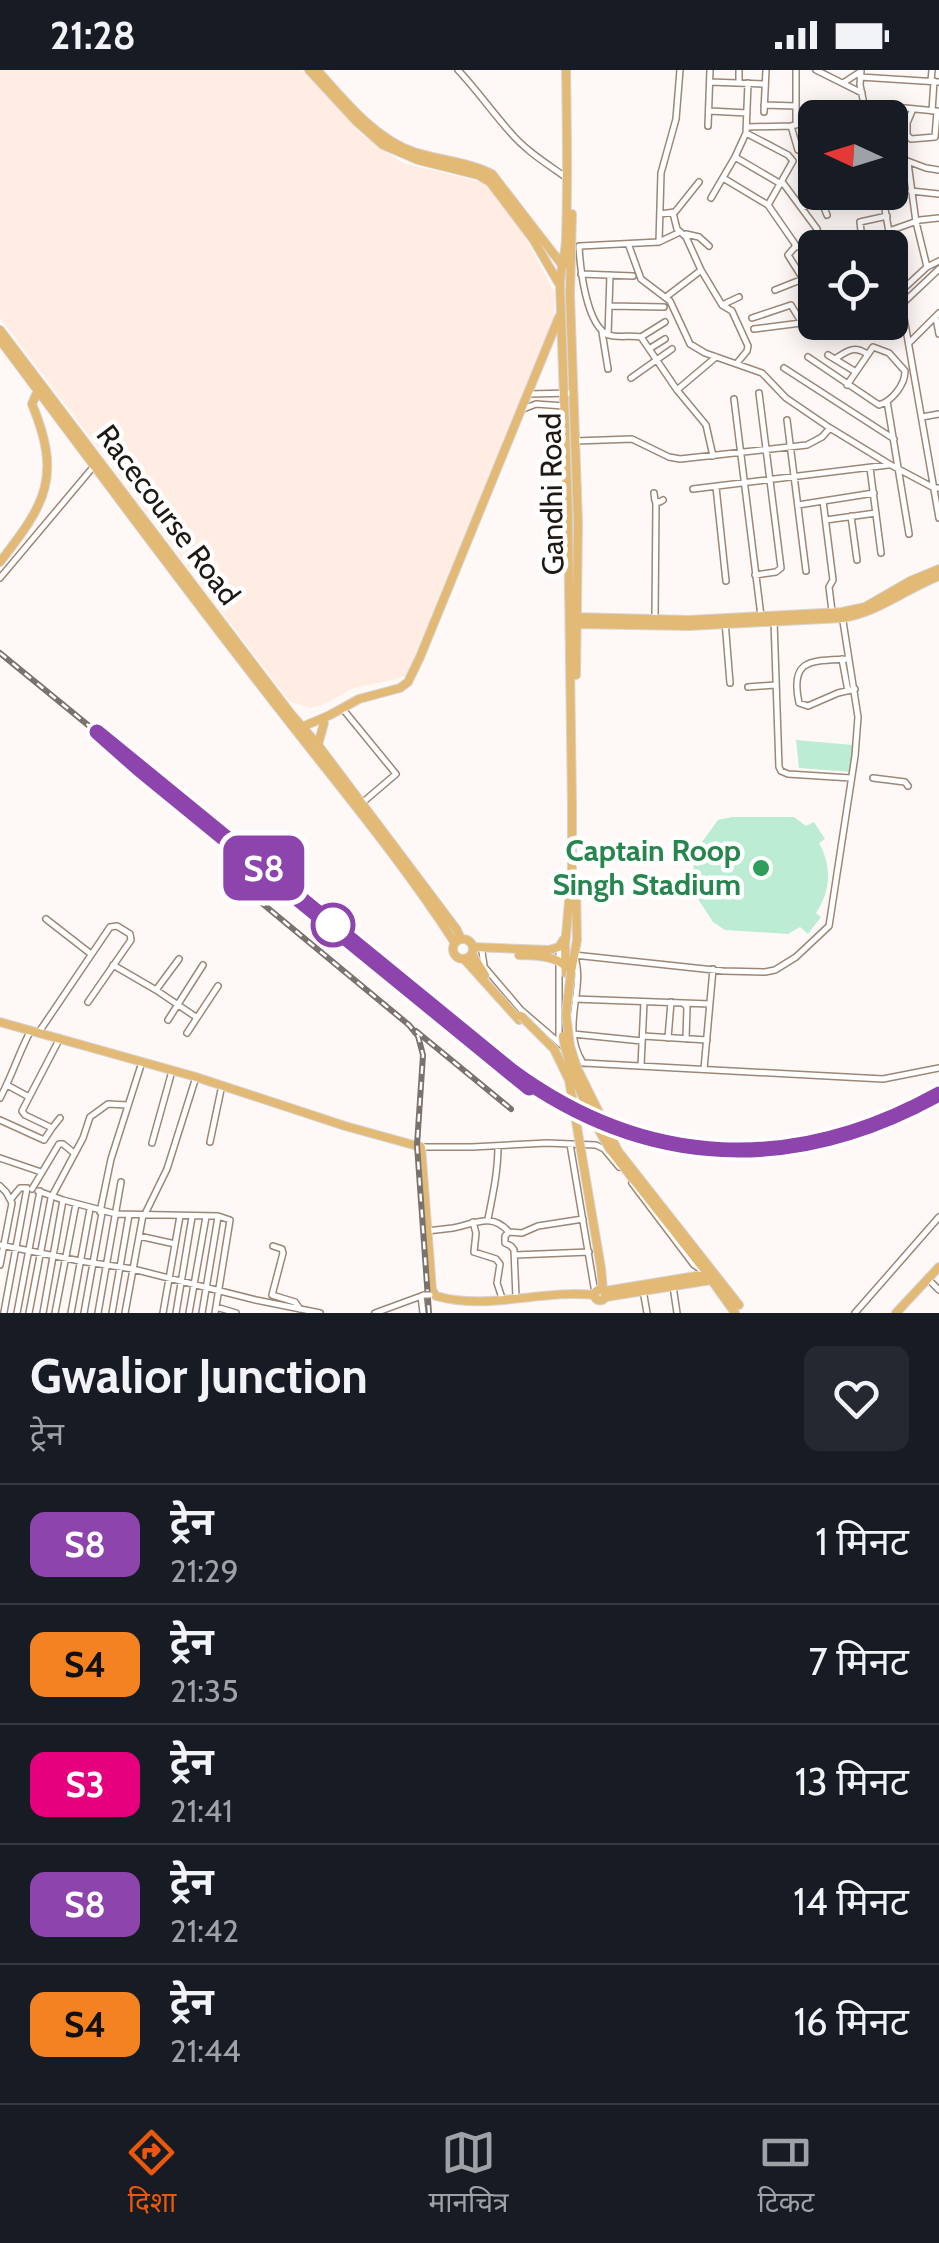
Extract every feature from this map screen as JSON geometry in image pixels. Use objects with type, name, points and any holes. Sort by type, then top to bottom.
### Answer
[{"type":"main road","points":[[313,70],[392,141],[418,154],[492,174],[569,274]]},
{"type":"main road","points":[[313,70],[357,122],[383,145],[490,182],[570,295]]},
{"type":"main road","name":"Gandhi Road","points":[[568,70],[566,245],[560,285],[568,394]]},
{"type":"main road","name":"Gandhi Road","points":[[566,968],[574,955],[576,918],[572,620],[578,523],[568,406],[569,274],[576,246],[568,70]]},
{"type":"main road","points":[[458,941],[300,729],[408,682],[560,313]]},
{"type":"main road","name":"Racecourse Road","points":[[0,330],[96,464],[300,729]]},
{"type":"main road","name":"Racecourse Road","points":[[0,340],[300,729]]},
{"type":"main road","points":[[2,559],[34,516],[46,488],[47,448],[32,404],[38,390]]},
{"type":"main road","points":[[568,406],[572,868],[562,1010],[564,1044],[610,1152],[740,1310]]},
{"type":"main road","points":[[572,620],[726,622],[867,613],[939,572]]},
{"type":"main road","points":[[576,600],[582,612],[594,618]]},
{"type":"main road","points":[[726,622],[761,616],[774,619]]},
{"type":"main road","points":[[572,620],[655,623]]},
{"type":"main road","points":[[291,714],[325,719]]},
{"type":"main road","points":[[306,738],[325,719]]},
{"type":"main road","points":[[318,745],[325,719]]},
{"type":"main road","points":[[306,738],[318,745],[456,930],[455,955],[566,968]]},
{"type":"main road","points":[[475,956],[541,950],[559,946],[566,936]]},
{"type":"main road","points":[[458,941],[467,940],[506,1002],[554,1049],[569,1080],[599,1269],[602,1313]]},
{"type":"main road","points":[[0,1023],[196,1077],[421,1147],[427,1295],[484,1306],[572,1293],[643,1290],[709,1276]]},
{"type":"main road","points":[[702,1262],[709,1276],[740,1310]]},
{"type":"main road","points":[[896,1313],[939,1267]]},
{"type":"main road","points":[[600,1294],[709,1276]]},
{"type":"street","points":[[458,70],[534,156],[567,178]]},
{"type":"street","points":[[659,242],[660,174],[676,119],[680,70]]},
{"type":"street","points":[[708,126],[710,70]]},
{"type":"street","points":[[738,82],[740,70]]},
{"type":"street","points":[[766,70],[764,109],[796,106]]},
{"type":"street","points":[[796,70],[793,126],[798,150]]},
{"type":"street","points":[[816,70],[862,92]]},
{"type":"street","points":[[906,80],[907,70]]},
{"type":"street","points":[[914,109],[907,135],[935,137],[932,70]]},
{"type":"street","points":[[843,83],[860,73],[935,81]]},
{"type":"street","points":[[860,73],[863,100]]},
{"type":"street","points":[[710,82],[766,84]]},
{"type":"street","points":[[711,198],[746,130],[748,83]]},
{"type":"street","points":[[908,108],[936,111]]},
{"type":"street","points":[[709,112],[746,112]]},
{"type":"street","points":[[746,130],[798,125]]},
{"type":"street","points":[[746,130],[791,158],[793,164],[768,205]]},
{"type":"street","points":[[735,157],[782,183],[798,203]]},
{"type":"street","points":[[928,267],[916,222],[908,163],[939,170]]},
{"type":"street","points":[[723,178],[768,205],[795,247]]},
{"type":"street","points":[[660,214],[672,213],[700,182]]},
{"type":"street","points":[[911,192],[939,194]]},
{"type":"street","points":[[803,210],[817,229]]},
{"type":"street","points":[[825,210],[827,215]]},
{"type":"street","points":[[885,210],[889,230]]},
{"type":"street","points":[[672,213],[722,305],[732,311],[748,346],[737,363]]},
{"type":"street","points":[[861,230],[860,222],[886,216]]},
{"type":"street","points":[[892,230],[939,218]]},
{"type":"street","points":[[608,369],[601,330],[580,274],[576,246],[629,246],[665,241],[682,233],[699,237],[709,246]]},
{"type":"street","points":[[629,246],[642,278],[666,297],[690,344],[762,373],[786,398],[830,428],[936,488]]},
{"type":"street","points":[[798,247],[788,255],[798,271]]},
{"type":"street","points":[[908,291],[928,267],[939,261]]},
{"type":"street","points":[[908,293],[939,269]]},
{"type":"street","points":[[666,297],[701,270]]},
{"type":"street","points":[[580,274],[632,276]]},
{"type":"street","points":[[608,335],[610,276]]},
{"type":"street","points":[[775,290],[798,281]]},
{"type":"street","points":[[722,305],[739,296]]},
{"type":"street","points":[[752,318],[791,305],[798,318]]},
{"type":"street","points":[[609,306],[664,307]]},
{"type":"street","points":[[909,343],[937,315]]},
{"type":"street","points":[[937,315],[939,334]]},
{"type":"street","points":[[601,330],[608,335],[640,337],[665,322]]},
{"type":"street","points":[[754,330],[798,323]]},
{"type":"street","points":[[640,337],[706,425],[713,456]]},
{"type":"street","points":[[908,338],[939,518]]},
{"type":"street","points":[[649,350],[665,339]]},
{"type":"street","points":[[808,358],[847,386],[882,405],[902,386],[905,374],[889,353],[876,347],[867,354],[847,386]]},
{"type":"street","points":[[856,372],[832,357],[854,348],[867,354]]},
{"type":"street","points":[[631,378],[672,349]]},
{"type":"street","points":[[676,390],[717,356]]},
{"type":"street","points":[[784,368],[894,440]]},
{"type":"street","points":[[905,374],[914,372]]},
{"type":"street","points":[[755,575],[780,568],[758,393]]},
{"type":"street","points":[[529,394],[568,394]]},
{"type":"street","points":[[734,398],[761,616]]},
{"type":"street","points":[[888,400],[909,534]]},
{"type":"street","points":[[523,409],[536,404],[568,406]]},
{"type":"street","points":[[922,417],[939,414]]},
{"type":"street","points":[[787,420],[806,571]]},
{"type":"street","points":[[574,441],[632,439],[674,459],[790,447],[814,442],[830,428]]},
{"type":"street","points":[[0,578],[96,464]]},
{"type":"street","points":[[692,489],[889,464]]},
{"type":"street","points":[[870,468],[881,553]]},
{"type":"street","points":[[716,487],[726,580]]},
{"type":"street","points":[[798,505],[874,493]]},
{"type":"street","points":[[655,623],[656,502]]},
{"type":"street","points":[[584,1063],[573,1034],[578,967],[574,955],[765,972],[796,957],[829,926],[858,718],[839,614],[829,587],[833,580],[823,502]]},
{"type":"street","points":[[826,520],[876,513]]},
{"type":"street","points":[[851,516],[856,560]]},
{"type":"street","points":[[774,619],[779,767],[788,774],[851,778]]},
{"type":"street","points":[[726,622],[730,683]]},
{"type":"street","points":[[846,659],[829,658],[803,666],[796,674],[796,692],[799,703],[808,706],[851,690]]},
{"type":"street","points":[[748,687],[776,685]]},
{"type":"street","points":[[342,708],[396,774],[362,803]]},
{"type":"street","points":[[874,778],[906,782],[908,786]]},
{"type":"street","points":[[46,918],[91,954]]},
{"type":"street","points":[[0,1098],[14,1073],[19,1051],[110,927],[118,926],[132,937],[88,1002]]},
{"type":"street","points":[[559,946],[566,968],[559,1042]]},
{"type":"street","points":[[475,956],[520,1010],[573,1058],[584,1063],[883,1079],[939,1068]]},
{"type":"street","points":[[156,990],[179,959]]},
{"type":"street","points":[[113,965],[196,1017]]},
{"type":"street","points":[[168,1020],[203,965]]},
{"type":"street","points":[[704,1069],[713,970]]},
{"type":"street","points":[[187,1033],[218,986]]},
{"type":"street","points":[[574,999],[710,1004]]},
{"type":"street","points":[[641,1066],[644,1002]]},
{"type":"street","points":[[668,1038],[671,1002]]},
{"type":"street","points":[[683,1003],[687,1007],[686,1039]]},
{"type":"street","points":[[573,1034],[707,1040]]},
{"type":"street","points":[[60,1038],[23,1113],[74,1153]]},
{"type":"street","points":[[84,1313],[110,1159],[142,1062]]},
{"type":"street","points":[[152,1142],[172,1071]]},
{"type":"street","points":[[125,1313],[144,1214],[167,1169],[196,1077]]},
{"type":"street","points":[[7,1085],[29,1097]]},
{"type":"street","points":[[210,1142],[222,1085]]},
{"type":"street","points":[[30,1313],[53,1196],[90,1117],[114,1103],[127,1105]]},
{"type":"street","points":[[0,1120],[44,1140],[60,1118]]},
{"type":"street","points":[[4,1312],[16,1247],[33,1189],[61,1142]]},
{"type":"street","points":[[570,1144],[600,1294]]},
{"type":"street","points":[[421,1147],[596,1145],[604,1150],[694,1265],[709,1276]]},
{"type":"street","points":[[488,1219],[497,1176],[498,1146]]},
{"type":"street","points":[[0,1158],[42,1172]]},
{"type":"street","points":[[98,1313],[121,1182]]},
{"type":"street","points":[[0,1186],[11,1199]]},
{"type":"street","points":[[0,1265],[11,1199],[20,1188],[101,1212],[228,1218],[231,1222],[215,1310],[236,1313]]},
{"type":"street","points":[[17,1313],[33,1189]]},
{"type":"street","points":[[43,1313],[63,1200]]},
{"type":"street","points":[[55,1313],[76,1204]]},
{"type":"street","points":[[71,1313],[90,1209]]},
{"type":"street","points":[[112,1313],[130,1215]]},
{"type":"street","points":[[163,1313],[180,1216]]},
{"type":"street","points":[[176,1313],[192,1216]]},
{"type":"street","points":[[189,1313],[206,1216]]},
{"type":"street","points":[[202,1313],[218,1216]]},
{"type":"street","points":[[855,1313],[939,1217]]},
{"type":"street","points":[[427,1231],[488,1219],[504,1225],[509,1232]]},
{"type":"street","points":[[509,1232],[522,1233],[538,1226],[583,1219]]},
{"type":"street","points":[[473,1222],[474,1252],[500,1264],[498,1288],[504,1301]]},
{"type":"street","points":[[509,1232],[505,1243],[514,1248],[516,1300]]},
{"type":"street","points":[[139,1236],[175,1244]]},
{"type":"street","points":[[2,1245],[170,1277],[285,1310],[320,1313]]},
{"type":"street","points":[[273,1246],[284,1253],[272,1295],[296,1302],[300,1309]]},
{"type":"street","points":[[514,1256],[589,1252]]},
{"type":"street","points":[[928,1279],[939,1290]]},
{"type":"street","points":[[672,1285],[678,1313]]},
{"type":"street","points":[[643,1290],[647,1313]]},
{"type":"street","points":[[374,1313],[427,1295],[423,1313]]},
{"type":"street","points":[[453,1299],[454,1313]]},
{"type":"street","points":[[401,1302],[402,1313]]},
{"type":"shaded area","points":[[0,70],[302,70],[361,134],[403,163],[485,183],[518,223],[555,294],[553,320],[407,675],[353,688],[310,708],[289,701],[0,318]]},
{"type":"green space","points":[[796,740],[853,745],[852,772],[799,768]]},
{"type":"green space","name":"Captain Roop Singh Stadium","points":[[794,817],[806,826],[814,822],[825,839],[819,843],[828,878],[816,913],[821,917],[808,934],[800,927],[788,934],[725,930],[713,922],[696,896],[694,853],[718,820]]},
{"type":"railway","points":[[0,653],[496,1059],[548,1095],[602,1122],[656,1140],[712,1149],[768,1149],[825,1140],[882,1121],[939,1094]]},
{"type":"railway","points":[[234,880],[418,1036],[423,1055],[417,1145],[429,1313]]},
{"type":"railway","points":[[416,1031],[511,1109]]},
{"type":"train","name":"S8","points":[[529,1088],[97,732],[512,1071],[547,1096],[600,1123],[688,1146],[736,1150],[786,1148],[844,1136],[882,1123],[939,1094]]},
{"type":"place","name":"Captain Roop Singh Stadium","points":[[761,868]]}]
